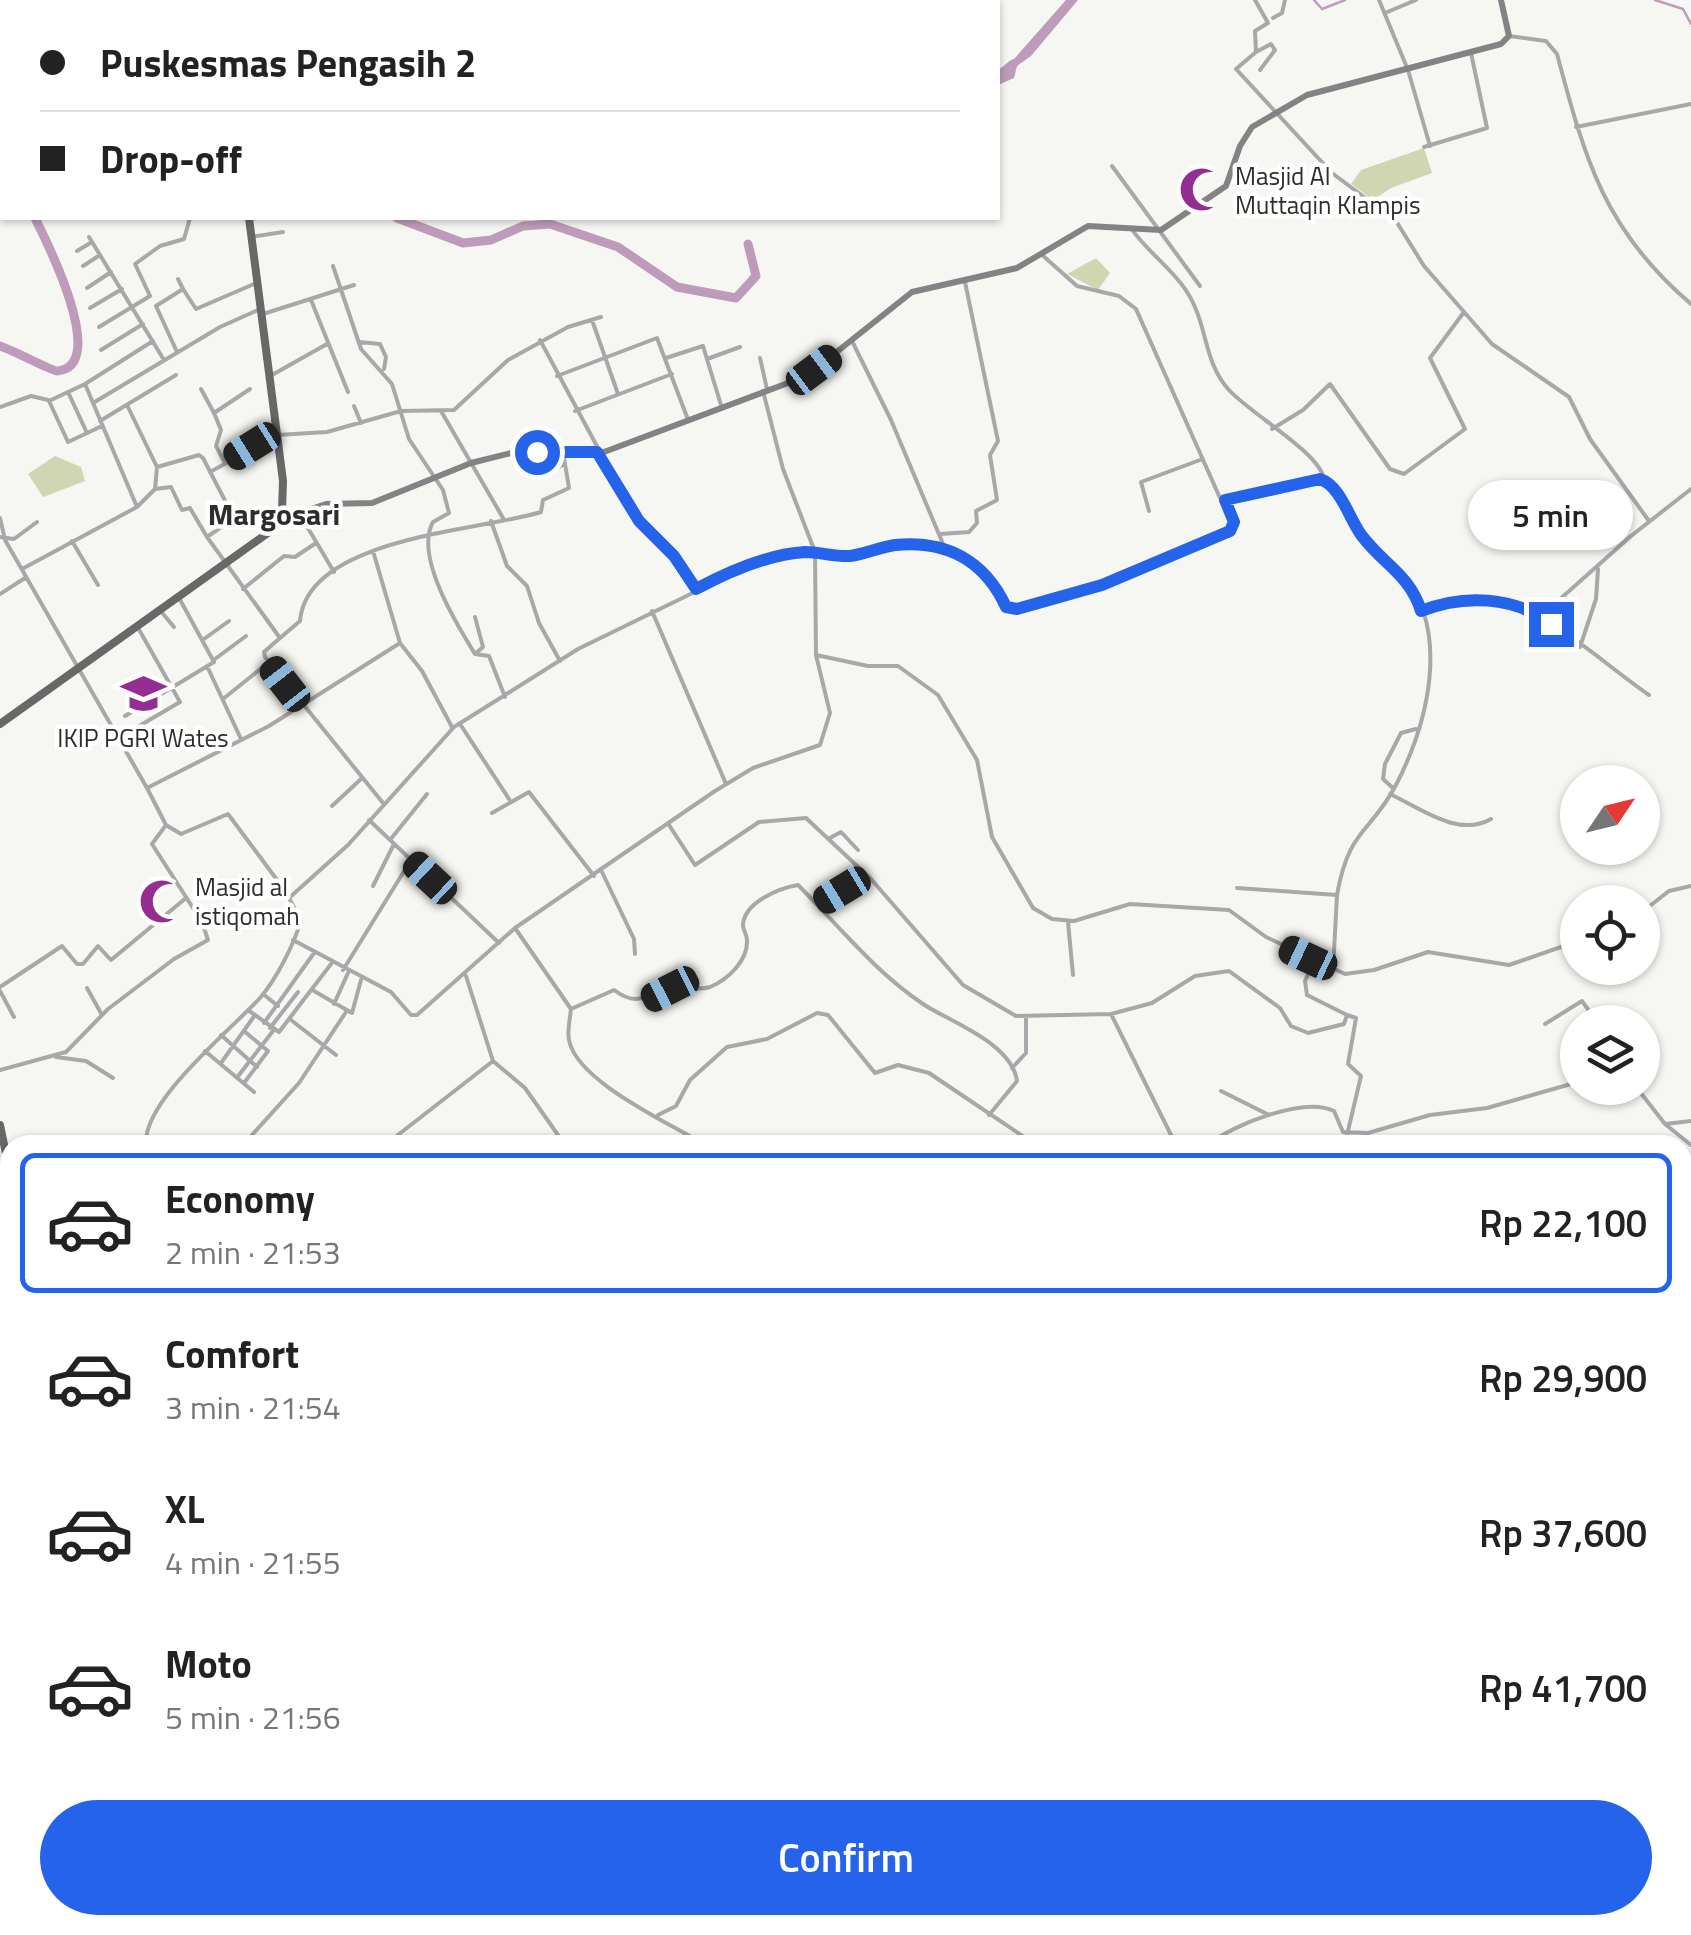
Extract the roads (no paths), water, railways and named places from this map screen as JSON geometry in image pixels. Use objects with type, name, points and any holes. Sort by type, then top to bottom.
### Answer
[{"type":"main road","points":[[0,724],[272,530],[282,511],[277,435],[254,284],[249,220]]},
{"type":"street","points":[[1255,0],[1268,21],[1255,31],[1256,52]]},
{"type":"street","points":[[1273,18],[1282,13],[1285,0]]},
{"type":"street","points":[[1379,0],[1408,70],[1427,146],[1487,128],[1470,54]]},
{"type":"street","points":[[1385,13],[1416,0]]},
{"type":"street","points":[[1502,0],[1510,36]]},
{"type":"street","points":[[282,511],[299,513],[326,504],[372,503],[471,463],[515,452],[597,452],[766,390],[814,370],[902,297],[1018,268],[1088,226],[1161,230],[1226,186],[1243,138],[1273,112],[1307,96],[1497,46],[1510,36],[1546,41],[1552,46],[1595,184],[1611,214],[1640,252],[1691,304]]},
{"type":"street","points":[[1260,70],[1274,46],[1235,66],[1332,173],[1387,211],[1492,344],[1569,397],[1590,439],[1649,521]]},
{"type":"street","points":[[1576,127],[1691,104]]},
{"type":"street","points":[[1112,166],[1200,286]]},
{"type":"street","points":[[176,352],[136,264],[162,245],[184,239],[189,220]]},
{"type":"street","points":[[1131,228],[1187,291],[1216,374],[1322,471],[1360,534],[1404,576],[1421,611],[1431,656],[1428,688],[1417,728],[1390,794],[1346,851],[1337,895],[1333,971]]},
{"type":"street","points":[[251,237],[283,232]]},
{"type":"street","points":[[77,251],[90,239],[164,360]]},
{"type":"street","points":[[289,898],[369,820],[453,728],[560,661],[696,589],[754,564],[815,552],[849,556],[895,545],[946,550],[973,560],[989,574],[1006,607],[1017,609],[1102,585],[1230,531],[1234,522],[1225,500],[1216,494],[1200,460],[1136,308],[1118,296],[1077,286],[1041,254]]},
{"type":"street","points":[[83,266],[100,255]]},
{"type":"street","points":[[333,266],[359,342],[369,362],[383,370]]},
{"type":"street","points":[[87,288],[111,272]]},
{"type":"street","points":[[178,279],[196,309],[254,284]]},
{"type":"street","points":[[940,534],[969,532],[977,523],[976,511],[997,500],[990,455],[998,441],[965,280]]},
{"type":"street","points":[[93,404],[176,352],[258,312],[354,285]]},
{"type":"street","points":[[90,308],[122,289]]},
{"type":"street","points":[[156,306],[183,290]]},
{"type":"street","points":[[99,328],[150,296]]},
{"type":"street","points":[[310,300],[348,392]]},
{"type":"street","points":[[1272,429],[1303,410],[1330,384],[1390,469],[1404,474],[1465,429],[1430,358],[1430,351],[1464,312]]},
{"type":"street","points":[[210,472],[277,435],[327,432],[400,411],[457,409],[497,369],[540,340],[600,317]]},
{"type":"street","points":[[592,320],[618,394]]},
{"type":"street","points":[[101,350],[144,324]]},
{"type":"street","points":[[557,376],[658,338],[687,417]]},
{"type":"street","points":[[540,340],[597,452],[639,521],[674,556],[696,589]]},
{"type":"street","points":[[0,407],[31,396],[49,400],[68,392],[153,341]]},
{"type":"street","points":[[852,341],[946,550]]},
{"type":"street","points":[[359,342],[380,344],[386,357],[383,370],[409,439],[436,477],[450,510],[433,522],[428,535],[440,592],[475,654]]},
{"type":"street","points":[[268,374],[279,374],[327,344]]},
{"type":"street","points":[[666,358],[703,346],[721,405]]},
{"type":"street","points":[[707,359],[740,347]]},
{"type":"street","points":[[294,940],[361,980],[392,992],[413,1016],[466,976],[515,928],[726,784],[753,768],[822,742],[830,713],[816,654],[815,552],[783,468],[760,358]]},
{"type":"street","points":[[575,411],[672,374]]},
{"type":"street","points":[[49,400],[68,442],[176,375]]},
{"type":"street","points":[[84,384],[137,507]]},
{"type":"street","points":[[214,413],[250,388]]},
{"type":"street","points":[[201,389],[221,430],[216,446],[225,463]]},
{"type":"street","points":[[68,392],[87,433]]},
{"type":"street","points":[[127,404],[157,466],[155,490]]},
{"type":"street","points":[[354,406],[361,424]]},
{"type":"street","points":[[441,411],[503,518]]},
{"type":"street","points":[[383,803],[264,652],[299,624],[303,602],[334,572],[373,551],[503,518],[538,514],[545,508],[542,500],[570,488],[563,452]]},
{"type":"street","points":[[157,466],[200,455],[234,518],[207,537]]},
{"type":"street","points":[[1149,511],[1141,482],[1200,460]]},
{"type":"street","points":[[546,473],[566,463]]},
{"type":"street","points":[[1225,500],[1324,480]]},
{"type":"street","points":[[20,570],[137,507],[155,490],[171,487],[182,510],[190,508],[242,590],[280,638]]},
{"type":"street","points":[[1541,616],[1649,521],[1691,490]]},
{"type":"street","points":[[299,513],[334,572]]},
{"type":"street","points":[[0,518],[2,536],[20,570],[166,825],[181,834],[228,814],[301,918],[294,940],[263,994],[205,1051],[145,1135]]},
{"type":"street","points":[[491,521],[507,566],[527,586],[539,623],[560,661]]},
{"type":"street","points":[[2,536],[14,539],[37,522]]},
{"type":"street","points":[[72,541],[98,585]]},
{"type":"street","points":[[242,590],[284,556],[296,558],[316,543]]},
{"type":"street","points":[[373,551],[400,643],[422,670],[434,700],[453,728]]},
{"type":"street","points":[[1580,647],[1596,599],[1597,566]]},
{"type":"street","points":[[0,594],[25,578]]},
{"type":"street","points":[[178,596],[215,659]]},
{"type":"street","points":[[1421,611],[1456,602],[1503,602],[1541,616],[1649,695]]},
{"type":"street","points":[[159,609],[174,627]]},
{"type":"street","points":[[652,611],[726,784]]},
{"type":"street","points":[[475,617],[483,646],[475,654]]},
{"type":"street","points":[[204,640],[228,621]]},
{"type":"street","points":[[118,738],[178,704],[172,685],[137,625]]},
{"type":"street","points":[[125,716],[208,666],[246,636]]},
{"type":"street","points":[[146,788],[241,740],[400,643]]},
{"type":"street","points":[[475,654],[489,656],[505,697]]},
{"type":"street","points":[[816,654],[868,666],[898,666],[938,695],[978,760],[992,837],[1036,911],[1068,922],[1130,904],[1228,910],[1266,937],[1333,971],[1359,974],[1428,952],[1509,965],[1560,947]]},
{"type":"street","points":[[223,699],[269,662]]},
{"type":"street","points":[[208,666],[241,740]]},
{"type":"street","points":[[460,724],[509,799]]},
{"type":"street","points":[[1393,788],[1383,780],[1385,764],[1401,733],[1417,728]]},
{"type":"street","points":[[332,806],[361,779]]},
{"type":"street","points":[[373,886],[392,842],[427,794]]},
{"type":"street","points":[[492,813],[509,799],[532,794],[594,876]]},
{"type":"street","points":[[1390,794],[1437,818],[1474,826],[1491,819]]},
{"type":"street","points":[[669,825],[695,865],[771,818],[806,818],[867,876],[966,988],[1002,1010],[1026,1018],[1112,1014],[1152,1003],[1195,976],[1229,970],[1280,1008],[1291,1026],[1308,1033],[1344,1024],[1346,1015]]},
{"type":"street","points":[[369,820],[499,944]]},
{"type":"street","points":[[56,1057],[102,1014],[169,962],[208,940],[152,844],[166,825]]},
{"type":"street","points":[[826,840],[840,832],[858,850]]},
{"type":"street","points":[[334,1004],[345,971],[411,860]]},
{"type":"street","points":[[601,871],[634,939],[636,954]]},
{"type":"street","points":[[818,905],[867,876]]},
{"type":"street","points":[[571,1008],[614,990],[626,999],[647,1001],[670,989],[708,988],[734,971],[746,950],[743,924],[760,900],[798,886],[854,946],[905,990],[974,1030],[1012,1068],[1017,1081],[989,1115]]},
{"type":"street","points":[[1660,899],[1691,886]]},
{"type":"street","points":[[1236,888],[1337,895]]},
{"type":"street","points":[[14,1017],[0,989],[62,946],[77,964],[83,964],[98,946],[111,960],[186,898]]},
{"type":"street","points":[[1068,922],[1073,975]]},
{"type":"street","points":[[515,928],[571,1008],[568,1038],[574,1054],[601,1082],[689,1135]]},
{"type":"street","points":[[264,1024],[314,954]]},
{"type":"street","points":[[1314,961],[1305,982],[1307,995],[1356,1018],[1348,1064],[1361,1076],[1347,1135]]},
{"type":"street","points":[[248,1010],[279,1032],[314,992],[332,964]]},
{"type":"street","points":[[466,976],[493,1062],[525,1088],[558,1135]]},
{"type":"street","points":[[314,992],[346,1012],[355,1010],[361,980]]},
{"type":"street","points":[[88,988],[102,1014]]},
{"type":"street","points":[[291,988],[308,998]]},
{"type":"street","points":[[237,1076],[298,992]]},
{"type":"street","points":[[263,994],[278,1006]]},
{"type":"street","points":[[251,1135],[326,1047],[346,1012]]},
{"type":"street","points":[[658,1115],[676,1106],[690,1080],[727,1047],[767,1039],[817,1013],[828,1014],[875,1073],[898,1065],[928,1073],[1020,1135]]},
{"type":"street","points":[[1112,1014],[1171,1135]]},
{"type":"street","points":[[1545,1024],[1560,1015]]},
{"type":"street","points":[[221,1063],[255,1016]]},
{"type":"street","points":[[1012,1068],[1026,1053],[1026,1018]]},
{"type":"street","points":[[290,1020],[336,1055]]},
{"type":"street","points":[[244,1031],[268,1052],[244,1083]]},
{"type":"street","points":[[221,1035],[257,1067]]},
{"type":"street","points":[[205,1051],[254,1092]]},
{"type":"street","points":[[0,1070],[56,1057],[86,1061],[114,1078]]},
{"type":"street","points":[[398,1135],[493,1062]]},
{"type":"street","points":[[1347,1135],[1430,1115],[1500,1106],[1560,1088]]},
{"type":"street","points":[[1221,1091],[1269,1114]]},
{"type":"street","points":[[1650,1105],[1679,1135]]},
{"type":"street","points":[[1228,1135],[1269,1114],[1324,1107],[1334,1111],[1347,1135]]},
{"type":"street","points":[[1665,1124],[1691,1121]]},
{"type":"street","points":[[1510,1935],[1534,1935]]},
{"type":"waterway","points":[[1314,0],[1322,9],[1345,0]]},
{"type":"waterway","points":[[1655,0],[1683,9],[1691,24]]},
{"type":"waterway","points":[[1000,74],[1013,64]]},
{"type":"waterway","points":[[0,346],[57,371],[72,364],[78,349],[70,302],[36,220]]},
{"type":"waterway","points":[[402,220],[463,243],[491,240],[523,226],[550,224],[618,247],[677,287],[736,298],[756,276],[748,244]]},
{"type":"place","name":"Masjid Al Muttaqin Klampis","points":[[1202,190]]},
{"type":"place","name":"IKIP PGRI Wates","points":[[143,694]]},
{"type":"place","name":"Masjid al istiqomah","points":[[162,901]]},
{"type":"district","name":"Margosari","points":[[274,515]]}]
